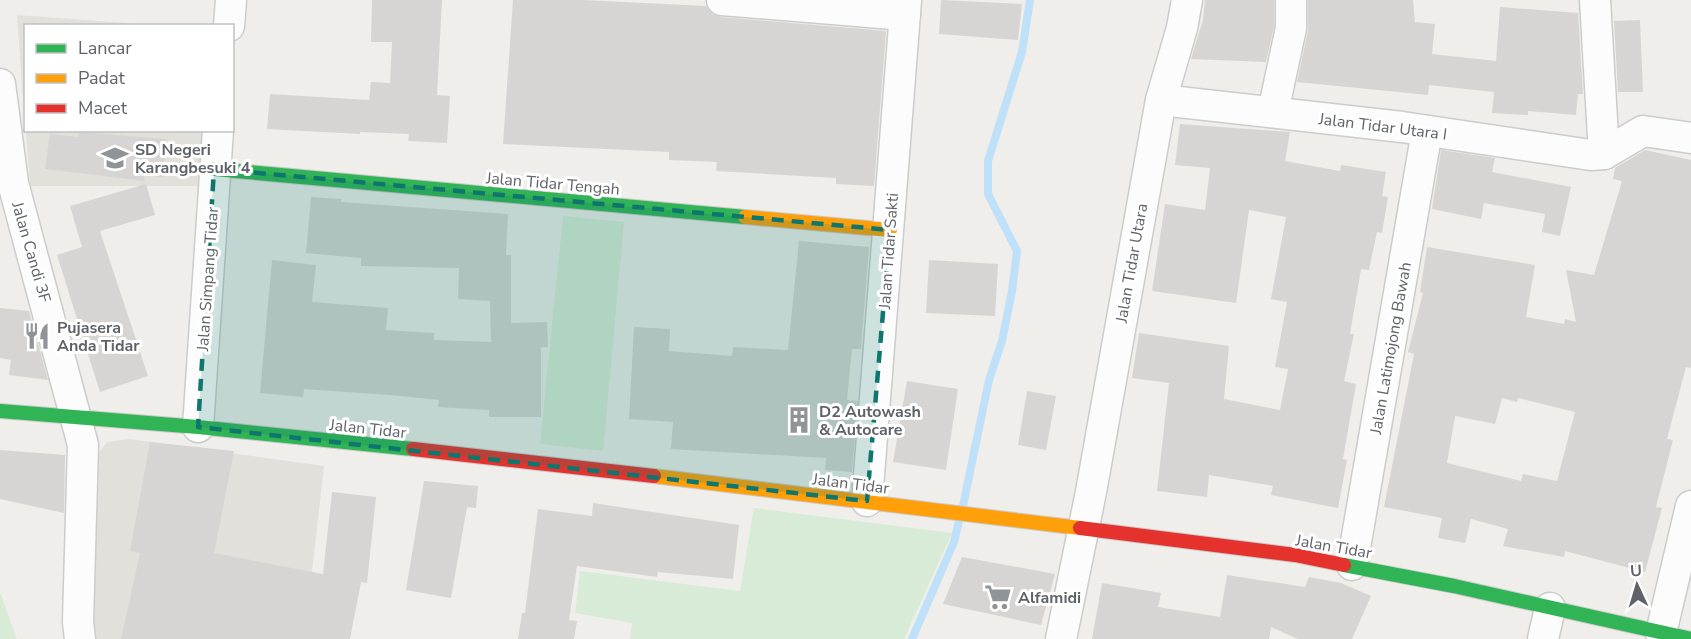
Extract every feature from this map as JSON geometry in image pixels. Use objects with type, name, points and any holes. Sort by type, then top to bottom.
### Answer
[{"type":"main road","name":"Jalan Tidar Tengah","points":[[214,169],[890,230]]},
{"type":"main road","name":"Jalan Tidar","points":[[0,411],[198,427],[867,501],[1295,555],[1691,639]]},
{"type":"street","points":[[229,24],[231,0]]},
{"type":"street","points":[[722,0],[906,7]]},
{"type":"street","name":"Jalan Tidar Utara","points":[[1061,639],[1161,100],[1182,28],[1187,0]]},
{"type":"street","points":[[1274,112],[1292,28],[1291,0]]},
{"type":"street","points":[[1595,0],[1604,154],[1642,131],[1691,138]]},
{"type":"street","name":"Jalan Tidar Sakti","points":[[867,501],[906,7]]},
{"type":"street","name":"Jalan Candi 3F","points":[[0,84],[4,154],[78,418],[83,445],[78,622],[80,639]]},
{"type":"street","name":"Jalan Tidar Utara I","points":[[1161,100],[1427,131],[1591,155],[1604,154]]},
{"type":"street","name":"Jalan Latimojong Bawah","points":[[1352,566],[1427,131]]},
{"type":"street","name":"Jalan Simpang Tidar","points":[[198,427],[218,132]]},
{"type":"street","points":[[1660,633],[1691,506]]},
{"type":"street","points":[[1543,639],[1550,608]]},
{"type":"highlighted area","points":[[214,169],[890,230],[867,501],[198,427]]},
{"type":"shaded area","points":[[17,15],[139,24],[24,24],[24,114]]},
{"type":"shaded area","name":"SD Negeri Karangbesuki 4","points":[[26,132],[205,132],[200,186],[30,186]]},
{"type":"shaded area","points":[[130,439],[324,466],[312,571],[299,639],[90,639],[94,460],[107,442]]},
{"type":"green space","points":[[563,216],[624,222],[603,451],[540,444]]},
{"type":"green space","points":[[754,508],[952,533],[904,639],[630,639],[632,623],[575,613],[580,571],[740,591]]},
{"type":"green space","points":[[0,592],[17,639],[0,639]]},
{"type":"building","points":[[372,0],[442,0],[437,95],[450,96],[447,143],[408,141],[409,134],[267,129],[270,94],[369,100],[371,82],[390,83],[392,42],[371,42]]},
{"type":"building","points":[[513,0],[583,0],[706,6],[712,14],[721,17],[886,31],[874,186],[836,184],[836,178],[716,171],[717,162],[669,160],[669,152],[503,144]]},
{"type":"building","points":[[941,0],[1022,4],[1018,40],[939,34]]},
{"type":"building","points":[[1205,0],[1274,0],[1274,26],[1266,62],[1191,59],[1203,20]]},
{"type":"building","points":[[1308,0],[1413,0],[1415,22],[1435,24],[1432,54],[1496,61],[1500,7],[1578,13],[1583,94],[1578,94],[1576,115],[1528,111],[1528,115],[1492,113],[1494,92],[1429,85],[1428,95],[1297,82],[1308,31]]},
{"type":"building","points":[[1640,20],[1643,92],[1618,92],[1614,21]]},
{"type":"building","points":[[1180,124],[1290,132],[1285,161],[1340,171],[1341,165],[1386,172],[1382,196],[1388,197],[1382,233],[1377,232],[1369,270],[1361,269],[1350,334],[1354,334],[1344,381],[1356,384],[1343,459],[1347,460],[1338,508],[1271,495],[1273,486],[1209,475],[1207,497],[1157,491],[1169,383],[1132,378],[1139,333],[1229,346],[1224,399],[1280,410],[1288,369],[1275,367],[1287,302],[1271,299],[1286,217],[1249,210],[1236,303],[1152,291],[1165,204],[1205,210],[1210,168],[1175,165]]},
{"type":"building","points":[[79,132],[166,139],[163,177],[143,175],[145,181],[45,169],[50,134],[78,137]]},
{"type":"building","points":[[1441,150],[1495,158],[1492,172],[1571,187],[1560,236],[1542,232],[1545,214],[1484,203],[1481,219],[1432,209]]},
{"type":"building","points":[[1645,150],[1691,160],[1691,368],[1686,367],[1667,439],[1673,440],[1656,507],[1662,508],[1645,572],[1565,551],[1564,557],[1503,546],[1508,529],[1471,519],[1465,543],[1438,538],[1442,518],[1384,507],[1414,354],[1408,352],[1423,293],[1420,292],[1427,247],[1535,265],[1526,317],[1564,324],[1565,319],[1576,322],[1566,270],[1594,275],[1622,181],[1613,179],[1615,168]],"holes":[[[1502,398],[1517,402],[1518,398],[1575,412],[1557,481],[1523,474],[1521,481],[1447,463],[1455,416],[1495,424]]]},
{"type":"building","points":[[146,184],[155,215],[100,231],[148,376],[100,392],[57,255],[82,247],[70,206]]},
{"type":"building","points":[[311,197],[341,199],[341,202],[508,214],[506,255],[511,255],[511,323],[547,322],[548,347],[541,347],[541,417],[489,417],[489,410],[438,407],[439,400],[390,395],[304,389],[303,397],[260,393],[272,260],[316,265],[312,302],[388,308],[386,330],[434,333],[434,340],[491,342],[490,301],[458,299],[459,268],[361,266],[361,258],[306,253]]},
{"type":"building","points":[[799,241],[869,247],[861,349],[852,349],[847,400],[858,401],[852,472],[825,470],[826,458],[671,449],[673,422],[629,419],[634,327],[670,329],[669,351],[732,356],[733,347],[788,350]]},
{"type":"building","points":[[929,260],[998,264],[995,316],[926,313]]},
{"type":"building","points":[[0,308],[29,311],[48,380],[9,375],[11,360],[0,358]]},
{"type":"building","points":[[907,381],[958,389],[946,470],[893,462]]},
{"type":"building","points":[[1027,391],[1056,396],[1046,450],[1018,445]]},
{"type":"building","points":[[150,442],[234,451],[214,553],[323,574],[332,492],[376,497],[367,583],[361,582],[350,639],[121,639],[140,553],[130,551]]},
{"type":"building","points":[[0,450],[65,455],[64,513],[0,499]]},
{"type":"building","points":[[424,481],[478,486],[476,508],[467,507],[451,598],[406,590]]},
{"type":"building","points":[[593,503],[739,525],[733,579],[658,572],[657,577],[577,566],[569,620],[577,621],[574,639],[518,639],[522,613],[525,613],[538,509],[592,516]]},
{"type":"building","points":[[962,557],[1055,574],[1041,625],[943,604]]},
{"type":"building","points":[[1227,575],[1305,587],[1309,577],[1341,583],[1371,596],[1352,639],[1298,639],[1271,627],[1269,639],[1092,639],[1102,583],[1161,593],[1158,607],[1220,617]]},
{"type":"waterway","points":[[963,506],[989,380],[1002,341],[1017,251],[988,194],[988,161],[1022,52],[1030,0]]},
{"type":"waterway","points":[[912,639],[954,542],[959,521]]},
{"type":"traffic: fast","points":[[214,169],[745,217]]},
{"type":"traffic: fast","points":[[0,411],[198,427],[413,449]]},
{"type":"traffic: fast","points":[[1344,565],[1454,586],[1691,639]]},
{"type":"traffic: slow","points":[[745,217],[890,230]]},
{"type":"traffic: slow","points":[[654,476],[1080,528]]},
{"type":"traffic: jam","points":[[413,449],[654,476]]},
{"type":"traffic: jam","points":[[1080,528],[1295,555],[1344,565]]},
{"type":"place","name":"SD Negeri Karangbesuki 4","points":[[115,158]]},
{"type":"place","name":"Pujasera Anda Tidar","points":[[37,336]]},
{"type":"place","name":"D2 Autowash & Autocare","points":[[799,420]]},
{"type":"place","name":"Alfamidi","points":[[998,597]]}]
